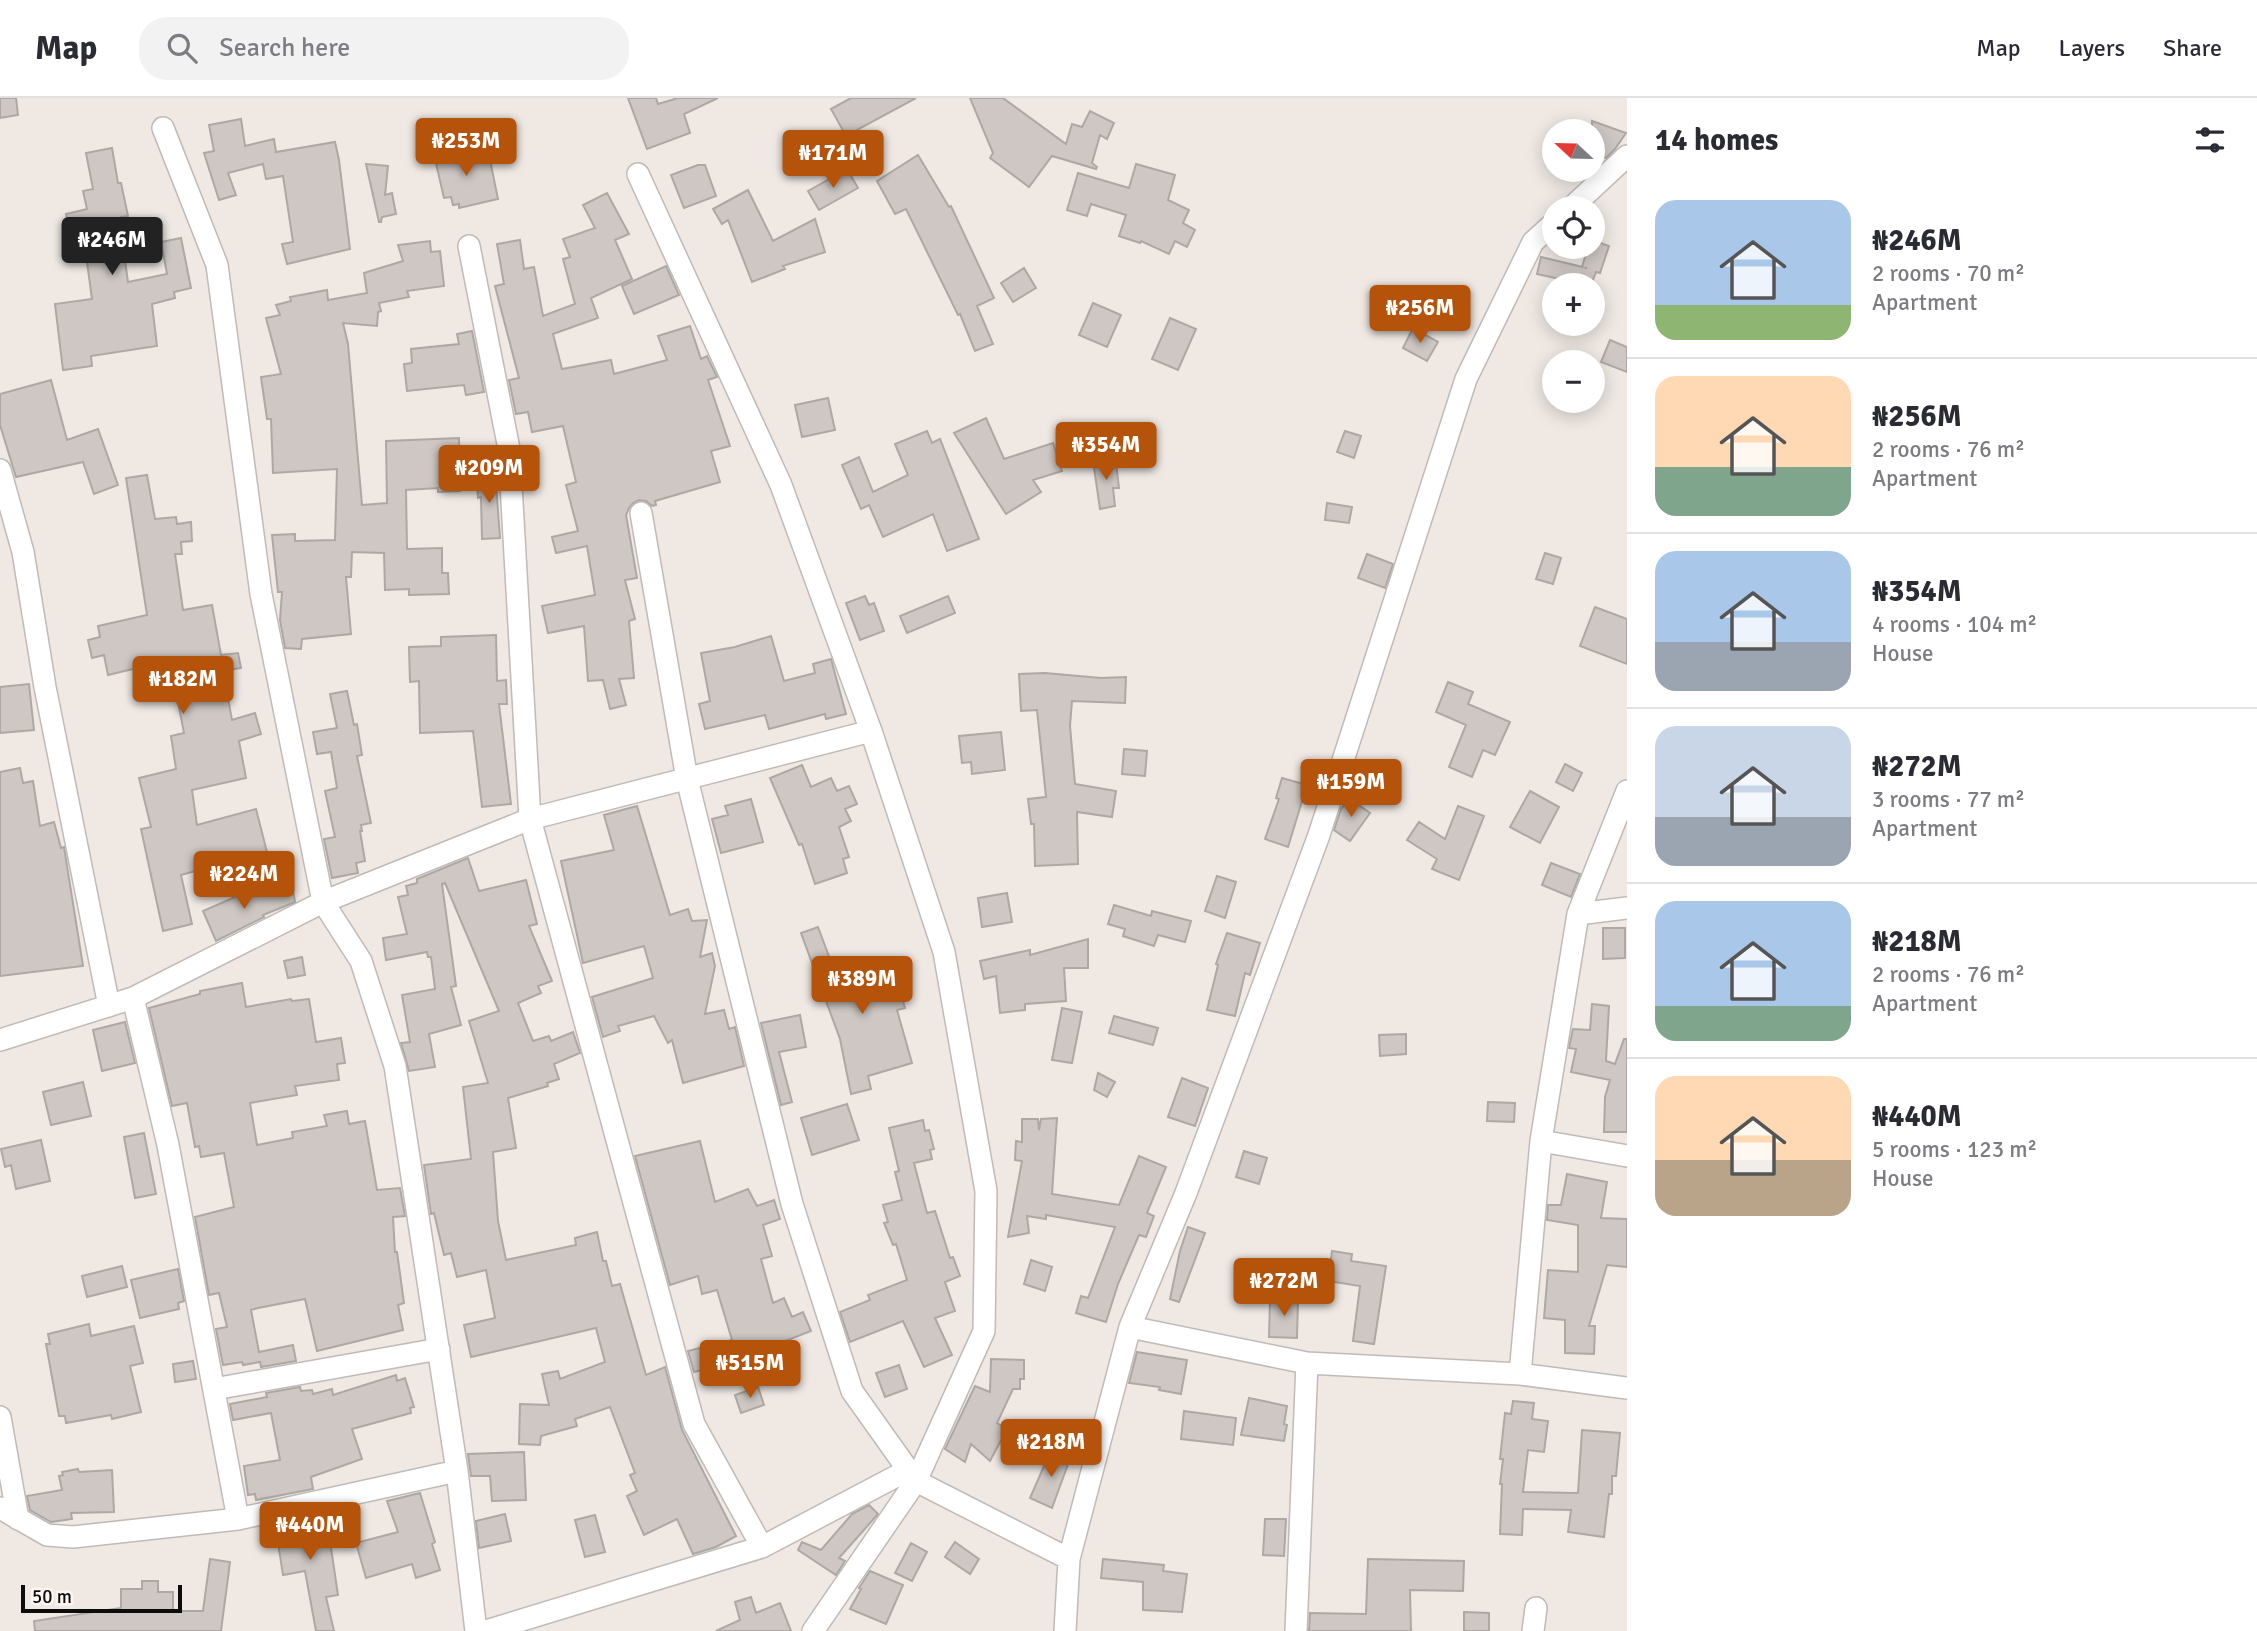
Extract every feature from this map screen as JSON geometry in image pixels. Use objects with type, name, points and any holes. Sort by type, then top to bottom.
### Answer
[{"type":"street","points":[[163,128],[217,265],[261,594],[323,902],[361,961],[395,1066],[457,1471],[476,1631]]},
{"type":"street","points":[[1584,196],[1627,156]]},
{"type":"street","points":[[638,174],[780,485],[871,731],[944,952],[986,1191],[984,1331],[912,1475],[813,1631]]},
{"type":"street","points":[[1065,1631],[1069,1559],[1130,1327],[1186,1194],[1319,835],[1466,379],[1534,242],[1542,234]]},
{"type":"street","points":[[469,246],[509,449],[530,819],[694,1424],[762,1547]]},
{"type":"street","points":[[0,470],[23,552],[45,687],[109,1006]]},
{"type":"street","points":[[641,513],[687,779],[792,1204],[852,1391],[912,1475],[1069,1559]]},
{"type":"street","points":[[0,1040],[133,998],[323,902],[530,819],[871,731]]},
{"type":"street","points":[[1520,1374],[1541,1140],[1578,914],[1627,791]]},
{"type":"street","points":[[1578,914],[1627,908]]},
{"type":"street","points":[[133,998],[168,1144],[238,1519]]},
{"type":"street","points":[[1541,1140],[1627,1156]]},
{"type":"street","points":[[1130,1327],[1307,1363],[1520,1374],[1627,1388]]},
{"type":"street","points":[[214,1390],[439,1349]]},
{"type":"street","points":[[1296,1631],[1307,1363]]},
{"type":"street","points":[[0,1418],[9,1513],[47,1535],[73,1537],[238,1519],[457,1471]]},
{"type":"street","points":[[485,1631],[762,1547],[912,1475]]},
{"type":"street","points":[[1533,1631],[1536,1608]]},
{"type":"building","points":[[0,98],[16,98],[18,115],[0,118]]},
{"type":"building","points":[[628,98],[656,98],[658,104],[678,98],[718,98],[684,114],[690,133],[647,149]]},
{"type":"building","points":[[851,98],[916,98],[846,136],[831,109]]},
{"type":"building","points":[[970,98],[1003,98],[1066,144],[1072,124],[1082,127],[1090,111],[1114,123],[1107,139],[1100,135],[1092,163],[1096,169],[1052,156],[1029,187],[990,158],[993,153]]},
{"type":"building","points":[[241,119],[245,146],[274,139],[276,152],[335,142],[350,249],[287,264],[282,244],[293,242],[283,176],[266,179],[263,164],[228,173],[236,195],[219,200],[204,153],[214,151],[209,125]]},
{"type":"building","points":[[1605,126],[1626,133],[1605,157]]},
{"type":"building","points":[[474,146],[478,163],[490,160],[498,199],[459,208],[459,204],[453,205],[451,197],[444,198],[434,155]]},
{"type":"building","points":[[112,148],[118,183],[121,183],[128,216],[121,217],[124,232],[121,232],[128,282],[167,274],[161,242],[181,238],[191,288],[174,292],[175,298],[152,304],[157,346],[91,356],[92,366],[63,370],[55,304],[92,299],[84,240],[72,242],[66,214],[87,209],[83,191],[93,189],[86,153]]},
{"type":"building","points":[[918,155],[949,207],[951,206],[994,298],[977,306],[993,344],[975,351],[960,314],[958,315],[906,209],[895,214],[877,181]]},
{"type":"building","points":[[366,164],[388,166],[385,195],[392,193],[396,214],[382,217],[381,222],[379,222]]},
{"type":"building","points":[[1136,164],[1175,175],[1168,200],[1189,210],[1183,223],[1195,230],[1187,247],[1175,241],[1169,254],[1141,241],[1140,243],[1119,236],[1126,215],[1091,204],[1087,216],[1067,210],[1078,173],[1129,188]]},
{"type":"building","points":[[705,165],[716,196],[684,208],[671,175]]},
{"type":"building","points":[[847,169],[858,188],[819,210],[808,191]]},
{"type":"building","points":[[748,190],[773,241],[815,219],[825,252],[783,266],[785,269],[752,282],[728,220],[722,224],[713,209]]},
{"type":"building","points":[[607,193],[629,234],[615,240],[632,279],[591,298],[598,318],[553,334],[562,369],[611,360],[614,374],[667,360],[658,336],[690,326],[701,359],[707,356],[717,377],[708,380],[730,446],[711,451],[720,482],[655,501],[656,505],[652,506],[639,500],[629,508],[626,515],[637,578],[625,580],[635,619],[629,621],[634,678],[619,679],[626,705],[610,709],[603,680],[588,681],[584,626],[548,633],[542,606],[595,595],[587,546],[556,553],[552,537],[578,531],[566,485],[576,482],[563,426],[532,432],[528,412],[516,414],[509,380],[519,378],[495,286],[504,284],[497,244],[520,240],[524,269],[534,267],[543,316],[575,304],[563,259],[570,257],[563,239],[595,228],[583,205]]},
{"type":"building","points":[[430,241],[431,252],[440,251],[444,286],[407,291],[409,297],[379,303],[381,311],[378,312],[377,326],[343,323],[348,344],[362,505],[387,503],[386,441],[459,438],[460,491],[438,492],[438,488],[406,490],[407,549],[442,548],[442,573],[448,573],[449,594],[409,595],[409,589],[385,590],[384,553],[352,552],[351,577],[346,577],[351,634],[302,639],[301,649],[285,648],[280,620],[282,592],[278,592],[272,535],[295,534],[295,541],[335,540],[337,469],[273,473],[271,419],[267,419],[261,377],[281,374],[266,318],[280,315],[276,305],[291,301],[290,297],[327,290],[328,300],[367,293],[364,273],[403,261],[398,245]]},
{"type":"building","points":[[1541,257],[1582,267],[1584,259],[1605,259],[1600,273],[1537,274]]},
{"type":"building","points":[[666,266],[679,295],[634,314],[622,286]]},
{"type":"building","points":[[1024,268],[1036,288],[1013,302],[1001,283]]},
{"type":"building","points":[[1093,303],[1121,315],[1107,347],[1079,335]]},
{"type":"building","points":[[1170,318],[1196,329],[1178,370],[1152,359]]},
{"type":"building","points":[[1413,328],[1438,342],[1427,361],[1403,348]]},
{"type":"building","points":[[472,331],[484,392],[466,395],[464,385],[407,391],[404,364],[412,363],[411,349],[459,344],[457,334]]},
{"type":"building","points":[[1610,340],[1627,347],[1627,372],[1605,364],[1605,352]]},
{"type":"building","points":[[51,380],[67,440],[98,429],[118,485],[94,494],[83,462],[16,477],[0,425],[0,394]]},
{"type":"building","points":[[828,398],[835,430],[802,437],[795,405]]},
{"type":"building","points":[[986,418],[1004,459],[1053,443],[1062,471],[1033,480],[1041,492],[1006,514],[954,433]]},
{"type":"building","points":[[927,431],[932,443],[940,439],[979,539],[947,551],[933,514],[883,537],[869,505],[861,509],[842,465],[859,457],[873,492],[908,475],[895,444]]},
{"type":"building","points":[[1345,431],[1361,436],[1354,458],[1337,452]]},
{"type":"building","points":[[1107,458],[1108,464],[1116,463],[1119,488],[1113,488],[1115,506],[1100,509],[1093,461]]},
{"type":"building","points":[[481,471],[495,471],[500,538],[482,539],[481,497],[478,498],[477,476],[481,476]]},
{"type":"building","points":[[147,475],[155,519],[176,517],[177,524],[191,522],[192,541],[181,542],[182,554],[175,554],[183,610],[212,605],[221,655],[238,653],[241,668],[223,671],[232,720],[255,713],[261,734],[239,741],[246,778],[192,790],[197,825],[256,809],[267,852],[253,856],[255,862],[218,871],[217,865],[181,875],[192,924],[163,931],[141,829],[151,827],[139,778],[176,769],[171,736],[184,733],[170,660],[108,675],[104,655],[92,658],[88,640],[100,637],[98,626],[147,615],[126,478]]},
{"type":"building","points":[[1327,503],[1352,507],[1349,523],[1325,520]]},
{"type":"building","points":[[1545,553],[1561,558],[1553,584],[1536,579]]},
{"type":"building","points":[[1367,554],[1393,564],[1385,588],[1358,578]]},
{"type":"building","points":[[865,596],[869,605],[874,603],[884,631],[860,640],[846,603]]},
{"type":"building","points":[[948,596],[955,613],[907,633],[900,616]]},
{"type":"building","points":[[1595,607],[1627,619],[1627,664],[1580,646]]},
{"type":"building","points":[[496,635],[497,681],[506,680],[507,704],[499,704],[511,804],[482,807],[473,731],[420,733],[419,681],[410,682],[409,647],[441,646],[441,637]]},
{"type":"building","points":[[771,636],[784,681],[815,673],[813,664],[831,659],[846,714],[826,719],[825,714],[769,729],[765,715],[705,729],[699,704],[710,701],[701,653],[735,647]]},
{"type":"building","points":[[1045,673],[1101,678],[1126,677],[1125,703],[1072,701],[1070,726],[1075,784],[1116,791],[1112,817],[1077,812],[1078,864],[1035,866],[1034,824],[1031,824],[1028,799],[1046,797],[1037,710],[1021,711],[1019,674]]},
{"type":"building","points":[[1448,682],[1473,692],[1468,704],[1510,722],[1495,755],[1483,750],[1472,777],[1449,767],[1466,725],[1436,712]]},
{"type":"building","points":[[29,684],[34,730],[0,733],[0,687]]},
{"type":"building","points":[[347,691],[354,725],[357,724],[362,755],[357,756],[371,823],[361,825],[365,861],[356,863],[358,873],[332,878],[324,839],[335,837],[325,791],[337,788],[331,752],[317,754],[313,732],[337,728],[330,694]]},
{"type":"building","points":[[1001,732],[1005,770],[972,774],[971,762],[962,763],[959,736]]},
{"type":"building","points":[[1124,749],[1147,751],[1145,776],[1122,774]]},
{"type":"building","points":[[1565,764],[1582,773],[1573,791],[1556,782]]},
{"type":"building","points":[[802,765],[811,787],[831,778],[837,791],[849,786],[857,804],[845,809],[851,821],[839,827],[849,857],[843,859],[847,873],[815,884],[802,844],[799,845],[770,778]]},
{"type":"building","points":[[20,768],[23,783],[33,781],[40,826],[54,822],[61,848],[64,847],[83,966],[0,976],[0,772]]},
{"type":"building","points":[[1282,778],[1307,785],[1288,847],[1265,839],[1279,799],[1276,798]]},
{"type":"building","points":[[1530,791],[1559,807],[1540,843],[1510,827]]},
{"type":"building","points":[[1349,798],[1370,813],[1350,841],[1334,830],[1341,809]]},
{"type":"building","points":[[751,799],[763,842],[721,853],[712,819],[728,815],[725,806]]},
{"type":"building","points":[[637,806],[670,915],[688,909],[692,921],[707,920],[700,957],[712,953],[715,966],[705,1014],[724,1010],[729,1029],[735,1027],[744,1066],[683,1083],[672,1040],[668,1043],[654,1016],[618,1026],[620,1031],[603,1037],[592,997],[653,978],[644,946],[583,963],[561,861],[614,850],[604,815]]},
{"type":"building","points":[[1458,806],[1484,816],[1459,880],[1432,869],[1437,859],[1407,840],[1419,822],[1445,839]]},
{"type":"building","points":[[468,858],[479,891],[526,880],[537,924],[529,926],[552,981],[538,986],[541,993],[518,1003],[533,1041],[549,1036],[551,1041],[573,1032],[580,1053],[554,1064],[559,1079],[547,1083],[548,1086],[508,1098],[516,1148],[493,1152],[498,1221],[506,1260],[576,1245],[575,1238],[597,1232],[612,1286],[620,1284],[646,1375],[665,1367],[682,1430],[736,1536],[716,1547],[693,1554],[677,1519],[644,1535],[627,1496],[637,1491],[630,1475],[635,1473],[610,1407],[575,1419],[577,1426],[541,1436],[540,1445],[519,1444],[520,1404],[549,1405],[542,1374],[558,1371],[560,1379],[605,1362],[596,1328],[471,1357],[464,1325],[495,1318],[486,1270],[457,1277],[451,1253],[444,1255],[434,1213],[431,1214],[424,1165],[471,1159],[463,1087],[488,1083],[469,1021],[499,1011],[445,883],[442,884],[456,986],[451,987],[461,1025],[429,1034],[435,1067],[409,1071],[401,1043],[410,1042],[402,995],[435,989],[431,957],[428,957],[427,952],[386,960],[383,938],[407,934],[398,897],[408,895],[406,886]]},
{"type":"building","points":[[1551,863],[1580,874],[1571,897],[1542,885]]},
{"type":"building","points":[[1217,876],[1236,882],[1225,918],[1205,911]]},
{"type":"building","points":[[260,886],[263,896],[293,890],[295,902],[263,915],[264,917],[216,941],[203,911]]},
{"type":"building","points":[[1007,893],[1012,922],[982,927],[978,898]]},
{"type":"building","points":[[1114,905],[1151,916],[1152,911],[1191,921],[1185,942],[1158,935],[1154,946],[1123,936],[1125,929],[1108,924]]},
{"type":"building","points":[[818,927],[839,983],[893,967],[905,1008],[897,1010],[912,1063],[868,1076],[871,1089],[851,1094],[840,1039],[801,933]]},
{"type":"building","points":[[1603,928],[1625,928],[1625,958],[1603,959]]},
{"type":"building","points":[[1227,933],[1260,943],[1250,975],[1245,973],[1235,1016],[1207,1010],[1218,965],[1216,964]]},
{"type":"building","points":[[1088,939],[1088,968],[1064,968],[1066,1001],[1025,1004],[1025,1010],[1000,1013],[996,976],[984,979],[980,961],[1030,950],[1030,955]]},
{"type":"building","points":[[302,957],[305,975],[288,978],[284,961]]},
{"type":"building","points":[[242,983],[246,1007],[291,999],[309,999],[316,1042],[341,1038],[345,1063],[337,1064],[339,1080],[295,1086],[297,1095],[250,1103],[257,1145],[293,1138],[292,1132],[327,1126],[324,1115],[347,1111],[349,1124],[365,1121],[377,1190],[400,1188],[405,1216],[393,1217],[395,1252],[404,1303],[398,1305],[403,1330],[317,1351],[305,1299],[258,1308],[251,1310],[259,1352],[293,1345],[296,1361],[261,1367],[260,1362],[223,1365],[216,1329],[227,1327],[219,1293],[209,1295],[195,1217],[234,1207],[224,1153],[201,1157],[199,1146],[195,1147],[187,1103],[172,1106],[149,1008],[200,994],[200,991]]},
{"type":"building","points":[[1592,1004],[1609,1006],[1606,1061],[1615,1064],[1624,1039],[1627,1039],[1627,1132],[1604,1132],[1605,1097],[1610,1080],[1571,1072],[1576,1049],[1569,1048],[1573,1029],[1590,1030]]},
{"type":"building","points":[[1062,1008],[1082,1012],[1072,1063],[1052,1060]]},
{"type":"building","points":[[800,1015],[806,1047],[779,1052],[792,1102],[781,1105],[761,1023]]},
{"type":"building","points":[[1114,1016],[1158,1028],[1153,1045],[1109,1033]]},
{"type":"building","points":[[125,1022],[135,1063],[102,1071],[93,1030]]},
{"type":"building","points":[[1406,1034],[1406,1054],[1380,1056],[1379,1035]]},
{"type":"building","points":[[1098,1073],[1115,1082],[1107,1097],[1094,1090]]},
{"type":"building","points":[[1182,1078],[1208,1088],[1195,1126],[1168,1117]]},
{"type":"building","points":[[83,1082],[91,1116],[51,1125],[43,1092]]},
{"type":"building","points":[[1488,1102],[1515,1103],[1514,1122],[1487,1121]]},
{"type":"building","points":[[847,1104],[859,1140],[812,1155],[801,1118]]},
{"type":"building","points":[[1057,1118],[1052,1194],[1119,1205],[1139,1156],[1166,1167],[1147,1213],[1154,1216],[1146,1237],[1139,1235],[1118,1284],[1106,1322],[1076,1313],[1081,1296],[1088,1298],[1115,1227],[1046,1215],[1046,1219],[1027,1216],[1029,1233],[1008,1237],[1022,1161],[1015,1160],[1016,1141],[1022,1142],[1022,1119],[1038,1119],[1039,1130],[1041,1119]]},
{"type":"building","points":[[923,1120],[934,1149],[930,1150],[932,1159],[914,1163],[927,1213],[935,1211],[950,1258],[953,1257],[960,1276],[945,1282],[955,1311],[935,1318],[952,1355],[924,1367],[903,1321],[850,1342],[840,1312],[870,1300],[868,1295],[907,1280],[896,1244],[893,1245],[884,1223],[888,1222],[883,1205],[902,1200],[895,1172],[899,1171],[889,1128]]},
{"type":"building","points":[[144,1133],[156,1194],[135,1198],[124,1137]]},
{"type":"building","points":[[41,1140],[50,1181],[16,1189],[11,1165],[5,1167],[1,1149]]},
{"type":"building","points":[[700,1141],[715,1202],[748,1189],[757,1206],[774,1200],[780,1219],[763,1225],[772,1256],[761,1259],[773,1303],[784,1298],[792,1317],[803,1312],[811,1331],[750,1355],[750,1358],[694,1372],[688,1351],[732,1340],[717,1290],[702,1294],[698,1276],[670,1285],[635,1156]]},
{"type":"building","points":[[1244,1151],[1267,1158],[1259,1184],[1236,1177]]},
{"type":"building","points":[[1567,1174],[1607,1182],[1601,1218],[1627,1219],[1627,1267],[1607,1265],[1589,1326],[1595,1326],[1594,1354],[1565,1353],[1565,1320],[1544,1318],[1548,1270],[1578,1272],[1578,1225],[1547,1220],[1548,1205],[1561,1205]]},
{"type":"building","points":[[1188,1227],[1205,1233],[1179,1302],[1170,1299]]},
{"type":"building","points":[[1332,1251],[1352,1254],[1351,1261],[1386,1266],[1374,1344],[1353,1341],[1360,1286],[1328,1281]]},
{"type":"building","points":[[1031,1260],[1052,1267],[1045,1291],[1024,1284]]},
{"type":"building","points":[[122,1266],[127,1287],[87,1297],[82,1276]]},
{"type":"building","points":[[178,1269],[184,1301],[178,1303],[179,1309],[140,1318],[131,1280]]},
{"type":"building","points":[[1270,1299],[1298,1300],[1297,1338],[1269,1337]]},
{"type":"building","points":[[89,1324],[91,1336],[134,1326],[143,1363],[130,1366],[141,1412],[112,1419],[111,1415],[66,1423],[65,1416],[59,1416],[46,1344],[50,1344],[48,1334]]},
{"type":"building","points":[[1137,1352],[1187,1360],[1181,1394],[1159,1390],[1160,1387],[1129,1383]]},
{"type":"building","points":[[991,1359],[1024,1360],[1024,1379],[1020,1379],[1020,1389],[1013,1389],[997,1423],[1007,1429],[990,1461],[971,1444],[965,1462],[945,1449],[975,1386],[990,1392]]},
{"type":"building","points":[[193,1361],[196,1379],[175,1382],[173,1364]]},
{"type":"building","points":[[899,1365],[907,1389],[885,1397],[876,1373]]},
{"type":"building","points":[[396,1375],[397,1381],[405,1378],[414,1407],[410,1408],[411,1413],[352,1429],[362,1459],[311,1477],[313,1489],[256,1500],[255,1494],[248,1495],[244,1466],[280,1460],[271,1413],[233,1420],[230,1404],[267,1397],[266,1393],[300,1387],[301,1391],[312,1390],[313,1394],[332,1389],[333,1395]]},
{"type":"building","points":[[758,1387],[764,1405],[741,1413],[735,1395]]},
{"type":"building","points":[[1249,1398],[1287,1406],[1284,1441],[1241,1435]]},
{"type":"building","points":[[1513,1401],[1534,1403],[1532,1419],[1548,1421],[1544,1452],[1528,1450],[1523,1492],[1578,1493],[1582,1430],[1620,1433],[1616,1476],[1612,1476],[1612,1494],[1609,1494],[1604,1537],[1568,1532],[1571,1510],[1523,1509],[1522,1535],[1500,1534],[1503,1459],[1500,1459],[1505,1413],[1511,1414]]},
{"type":"building","points":[[1184,1411],[1236,1418],[1233,1445],[1181,1439]]},
{"type":"building","points":[[1051,1450],[1071,1456],[1052,1508],[1030,1498]]},
{"type":"building","points":[[524,1452],[526,1500],[492,1501],[490,1476],[471,1476],[468,1454]]},
{"type":"building","points":[[78,1469],[79,1472],[112,1470],[114,1512],[71,1513],[72,1519],[51,1522],[30,1510],[27,1496],[62,1490],[59,1476],[63,1475],[62,1472]]},
{"type":"building","points":[[420,1493],[435,1542],[432,1544],[440,1570],[416,1578],[412,1564],[366,1578],[356,1543],[398,1532],[387,1501]]},
{"type":"building","points":[[869,1505],[878,1514],[839,1558],[845,1561],[836,1575],[798,1550],[802,1542],[821,1550],[852,1514]]},
{"type":"building","points":[[326,1514],[338,1595],[326,1597],[334,1631],[316,1631],[305,1571],[283,1575],[275,1524]]},
{"type":"building","points":[[505,1514],[511,1541],[479,1548],[476,1521]]},
{"type":"building","points":[[595,1515],[605,1552],[585,1557],[575,1520]]},
{"type":"building","points":[[1265,1519],[1286,1519],[1284,1556],[1263,1555]]},
{"type":"building","points":[[955,1542],[979,1559],[970,1574],[945,1557]]},
{"type":"building","points":[[911,1543],[927,1552],[912,1581],[895,1573]]},
{"type":"building","points":[[210,1559],[230,1562],[221,1631],[35,1631],[34,1621],[121,1608],[121,1589],[142,1589],[142,1581],[158,1581],[158,1592],[173,1592],[173,1611],[203,1611]]},
{"type":"building","points":[[1103,1559],[1164,1565],[1163,1571],[1187,1574],[1182,1612],[1143,1610],[1143,1582],[1101,1578]]},
{"type":"building","points":[[1368,1559],[1464,1561],[1463,1591],[1410,1590],[1411,1631],[1309,1631],[1310,1613],[1366,1614]]},
{"type":"building","points":[[870,1571],[903,1585],[886,1624],[850,1609]]},
{"type":"building","points":[[751,1597],[756,1613],[780,1603],[791,1631],[716,1631],[740,1620],[735,1602]]},
{"type":"building","points":[[1464,1612],[1489,1613],[1489,1631],[1464,1631]]}]
